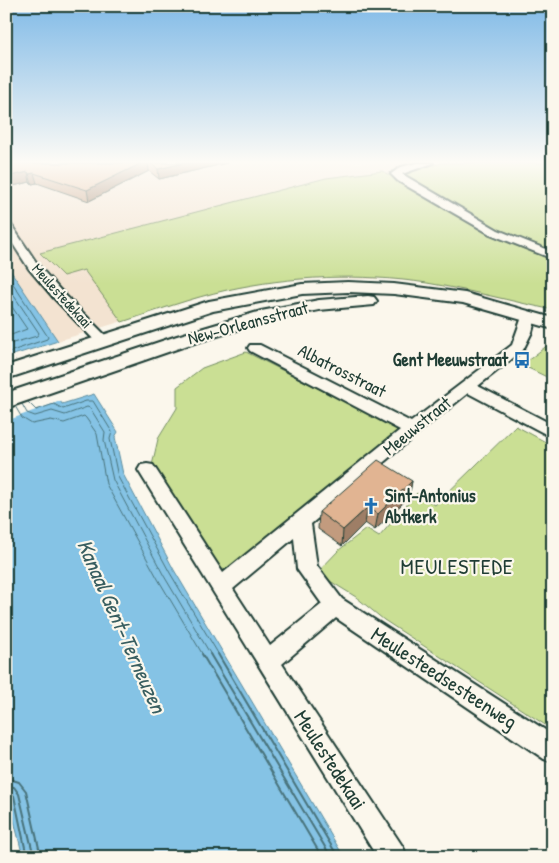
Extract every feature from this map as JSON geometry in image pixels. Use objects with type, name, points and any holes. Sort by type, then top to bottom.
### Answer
[{"type":"main road","name":"New-Orleansstraat","points":[[6,373],[209,306],[302,289],[348,287],[394,289],[456,297],[553,324]]},
{"type":"main road","name":"New-Orleansstraat","points":[[6,401],[88,372],[267,315],[319,305],[373,300],[461,308],[504,317],[529,317]]},
{"type":"street","points":[[444,203],[494,232],[553,256]]},
{"type":"street","name":"Meulestedekaai","points":[[6,225],[26,251],[33,266],[56,293],[102,340]]},
{"type":"street","name":"Meeuwstraat","points":[[221,587],[412,429],[518,347],[529,317]]},
{"type":"street","name":"Albatrosstraat","points":[[255,348],[412,429]]},
{"type":"street","points":[[466,386],[553,432]]},
{"type":"street","points":[[147,470],[268,662],[335,606],[306,569],[298,525]]},
{"type":"street","name":"Meulesteedsesteenweg","points":[[335,606],[553,750]]},
{"type":"street","name":"Meulestedekaai","points":[[268,662],[393,857]]},
{"type":"shaded area","points":[[6,203],[553,203],[553,310],[426,283],[383,279],[329,278],[279,281],[226,290],[58,341],[6,264]]},
{"type":"green space","points":[[230,203],[438,203],[491,234],[553,259],[553,310],[427,283],[352,277],[301,279],[251,285],[187,301],[122,322],[84,270],[63,276],[40,253]]},
{"type":"green space","points":[[451,203],[553,203],[553,251],[494,228]]},
{"type":"green space","points":[[553,341],[553,380],[522,365]]},
{"type":"green space","points":[[246,352],[401,430],[227,570],[217,568],[151,470],[158,439],[177,408],[177,387],[202,368]]},
{"type":"green space","points":[[516,426],[553,446],[553,730],[384,620],[356,597],[317,573],[339,550],[366,529],[379,537],[417,493],[435,505]]},
{"type":"water","name":"Kanaal Gent-Terneuzen","points":[[6,264],[58,341],[10,356],[35,405],[58,397],[62,404],[94,394],[118,432],[115,437],[123,474],[174,570],[344,857],[23,857],[6,788]]},
{"type":"pier","points":[[14,357],[37,402],[58,395],[63,400],[6,421],[6,360]]},
{"type":"building","points":[[378,460],[412,481],[378,514],[368,507],[343,530],[319,512]]},
{"type":"place","name":"Gent Meeuwstraat","points":[[522,360]]},
{"type":"place","name":"Sint-Antonius Abtkerk","points":[[371,506]]},
{"type":"district","name":"MEULESTEDE","points":[[457,566]]}]
